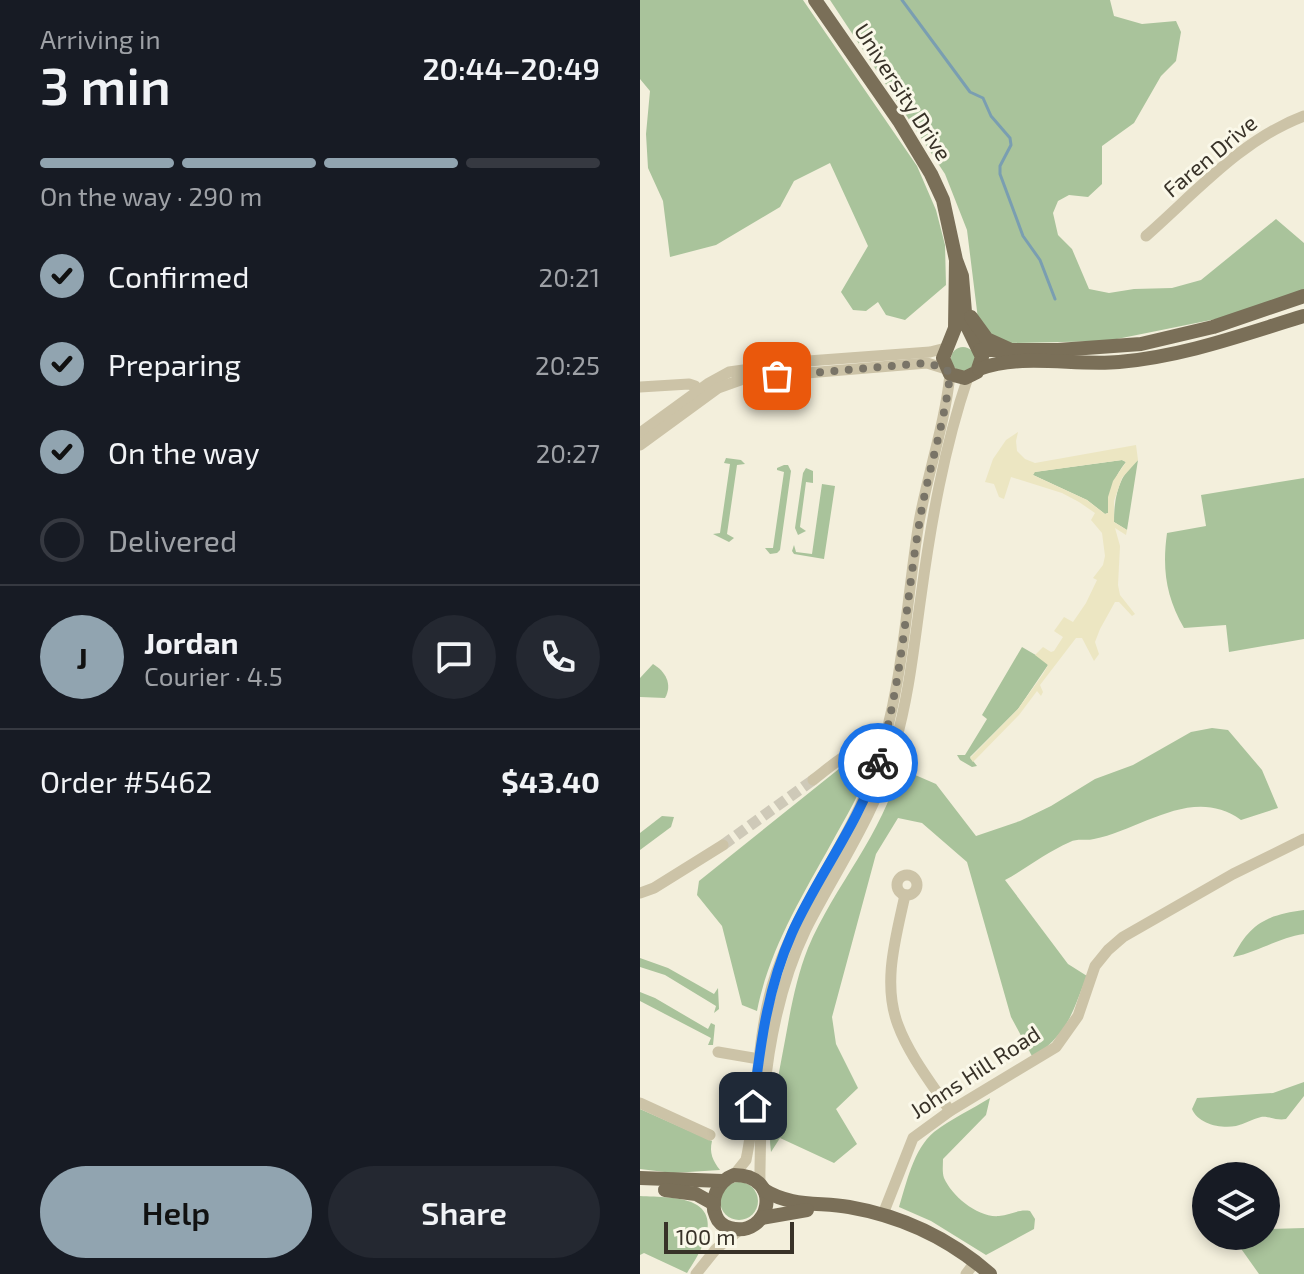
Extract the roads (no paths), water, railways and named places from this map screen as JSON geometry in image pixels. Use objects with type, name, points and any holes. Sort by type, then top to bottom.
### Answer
[{"type":"main road","name":"University Drive","points":[[815,0],[899,121],[943,200],[962,276],[966,324],[982,360],[974,373]]},
{"type":"main road","name":"University Drive","points":[[948,372],[943,358],[957,311],[956,260]]},
{"type":"main road","points":[[948,345],[963,339],[978,347],[1012,351],[1105,347],[1161,340],[1213,327],[1304,296]]},
{"type":"main road","points":[[965,307],[987,339],[1012,351]]},
{"type":"main road","points":[[948,372],[956,377],[1003,362],[1117,362],[1179,355],[1304,316]]},
{"type":"main road","points":[[640,1178],[747,1177],[792,1203],[883,1214],[930,1233],[970,1268],[990,1274]]},
{"type":"main road","points":[[728,1178],[714,1204],[717,1220],[741,1229],[761,1218],[766,1208],[762,1186]]},
{"type":"main road","points":[[640,1188],[696,1194],[714,1204]]},
{"type":"main road","points":[[761,1218],[827,1205]]},
{"type":"street","name":"Faren Drive","points":[[1146,236],[1255,141],[1282,124],[1304,116]]},
{"type":"street","points":[[640,445],[729,372],[930,352],[948,345]]},
{"type":"street","points":[[640,433],[701,395],[746,378],[927,363],[948,372]]},
{"type":"street","name":"University Drive","points":[[728,1178],[743,1167],[748,1149],[767,1006],[780,962],[890,743],[923,498],[943,418],[948,372]]},
{"type":"street","name":"University Drive","points":[[762,1186],[761,1109],[790,969],[807,928],[870,811],[909,673],[935,503],[974,373]]},
{"type":"street","points":[[640,387],[689,384],[701,395]]},
{"type":"street","points":[[813,780],[850,751],[868,743],[890,743]]},
{"type":"street","name":"Johns Hill Road","points":[[883,1214],[913,1138],[950,1111],[1056,1047],[1078,1016],[1095,966],[1123,937],[1233,874],[1304,839]]},
{"type":"street","points":[[640,893],[654,888],[723,845]]},
{"type":"street","points":[[905,895],[892,955],[892,1004],[903,1036],[950,1111]]},
{"type":"street","points":[[718,1052],[759,1059]]},
{"type":"street","points":[[640,1103],[710,1135]]},
{"type":"street","points":[[716,1249],[717,1220]]},
{"type":"street","points":[[696,1274],[716,1249],[741,1229]]},
{"type":"waterway","points":[[902,0],[970,92],[983,98],[991,116],[1010,138],[1011,145],[1000,166],[1000,174],[1023,236],[1040,260],[1055,299]]},
{"type":"tunnel","points":[[723,845],[813,780]]}]
